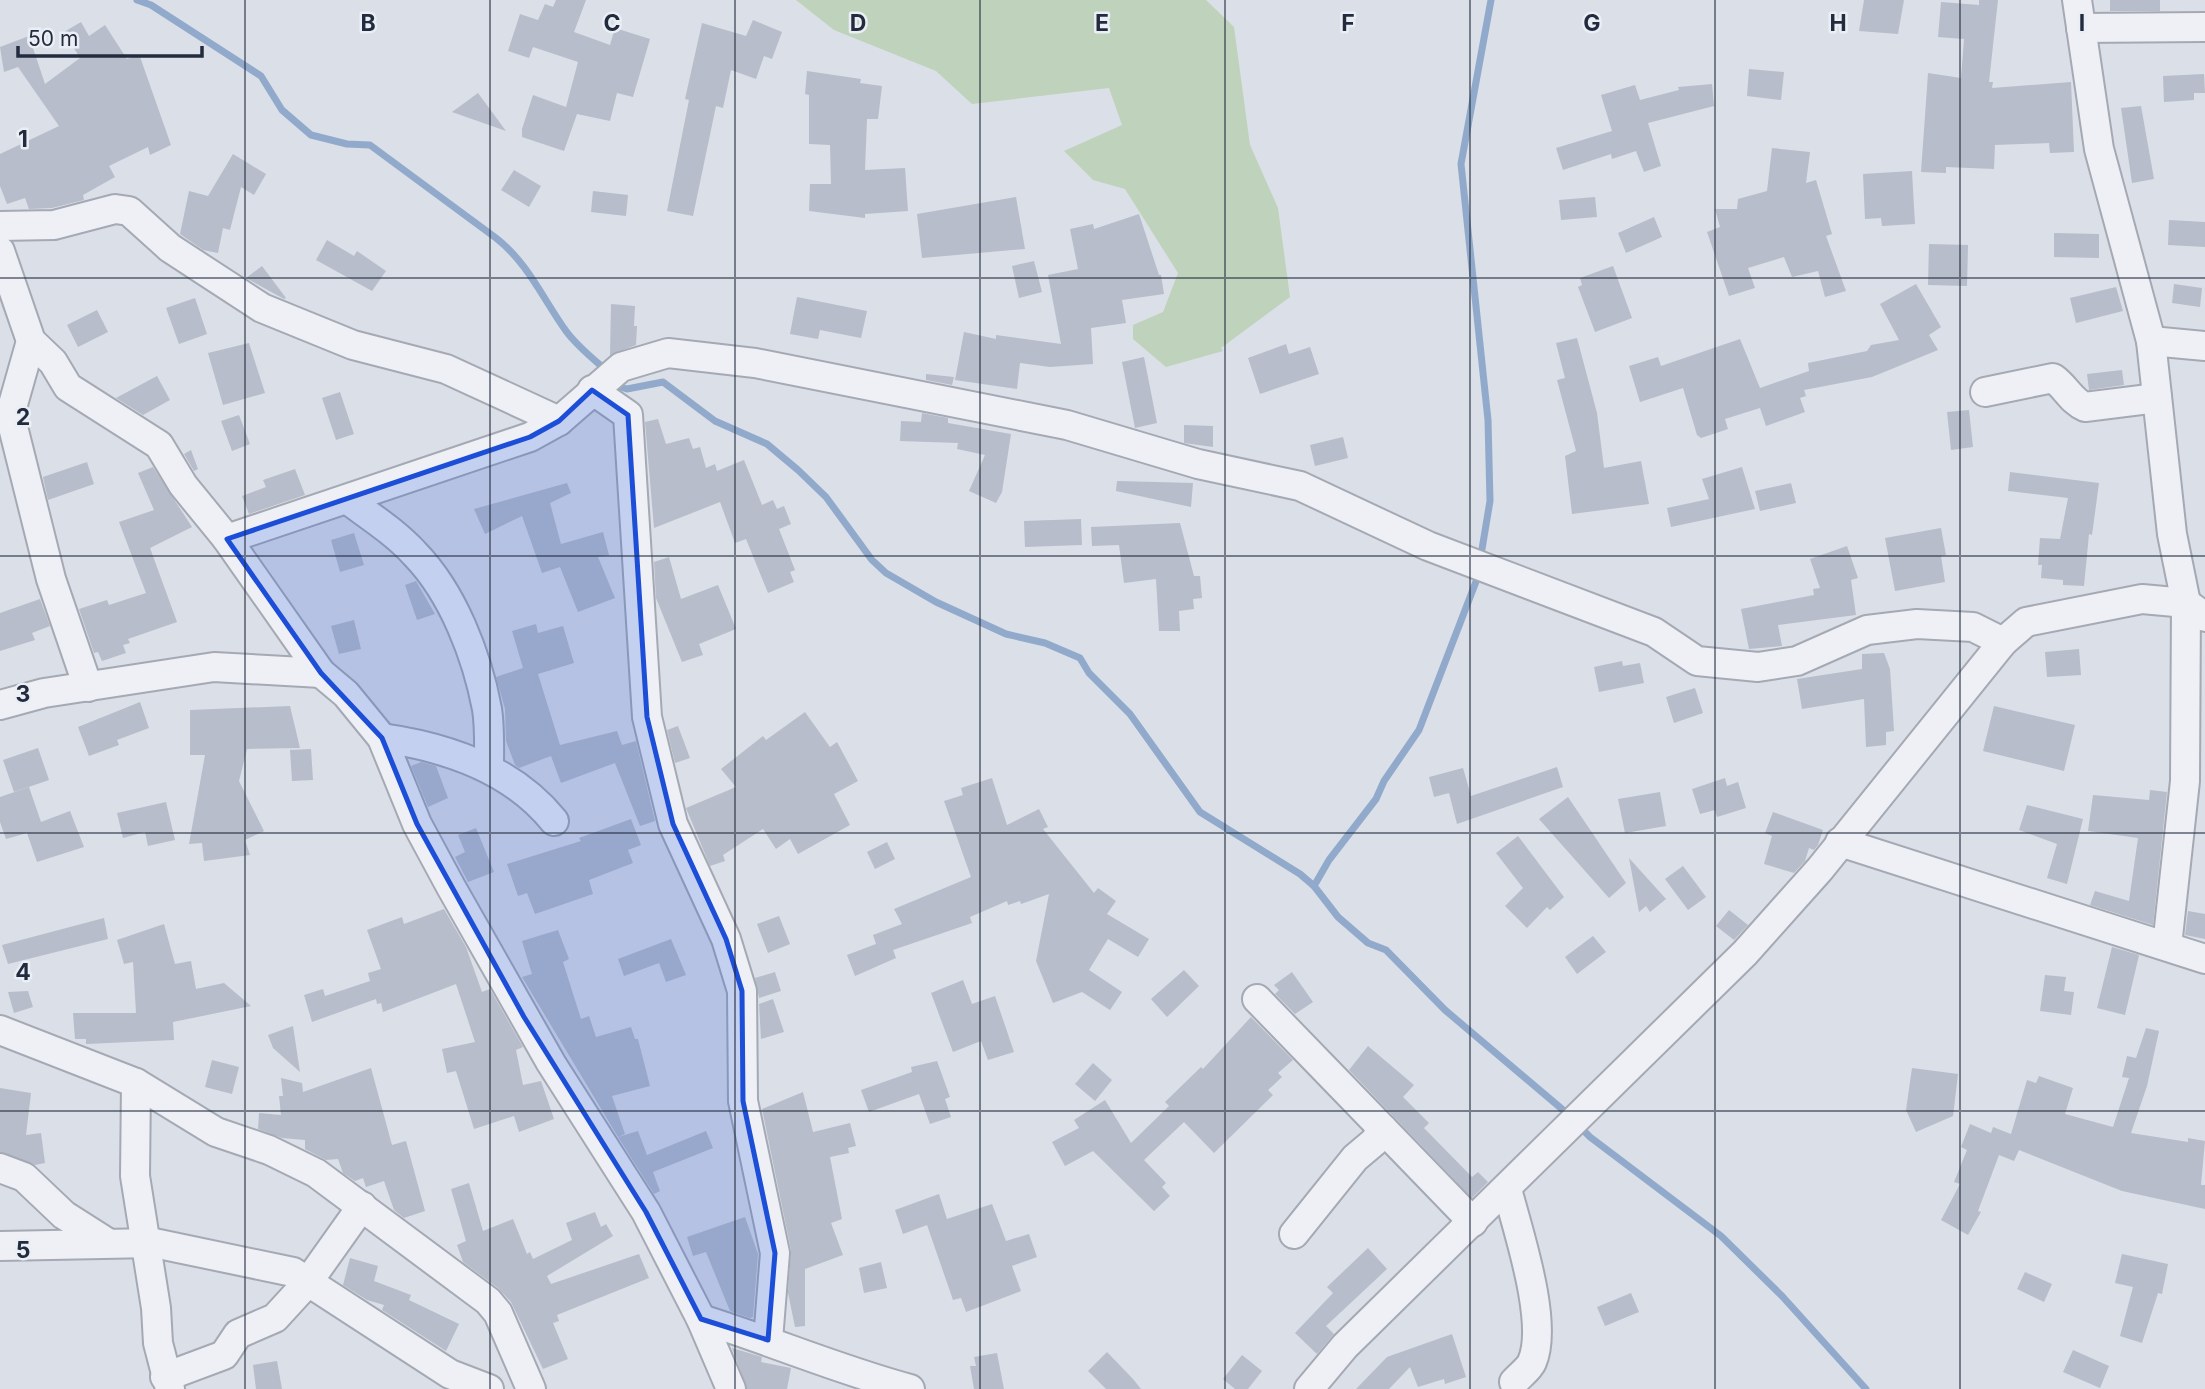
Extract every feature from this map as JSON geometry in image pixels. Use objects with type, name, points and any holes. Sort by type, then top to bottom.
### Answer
[{"type":"street","points":[[2077,0],[2105,173],[2151,341],[2172,534],[2196,610],[2185,781],[2167,946]]},
{"type":"street","points":[[2081,28],[2205,27]]},
{"type":"street","points":[[0,226],[54,225],[115,209],[129,211],[170,247],[262,308],[353,345],[446,369],[559,421]]},
{"type":"street","points":[[0,251],[32,341],[53,362],[68,387],[159,445],[183,485],[227,539],[321,673],[346,694],[382,738],[417,824],[544,1051],[646,1212],[701,1319],[731,1389]]},
{"type":"street","points":[[32,341],[10,415],[51,579],[88,687]]},
{"type":"street","points":[[2151,341],[2205,346]]},
{"type":"street","points":[[227,539],[530,437],[559,421],[621,367],[668,353],[755,363],[1067,425],[1198,464],[1300,486],[1428,546],[1654,632],[1697,662],[1758,667],[1797,661],[1867,630],[1917,624],[1973,627],[2003,642]]},
{"type":"street","points":[[1985,392],[2053,378],[2066,388],[2075,403],[2085,407],[2157,398]]},
{"type":"street","points":[[592,390],[628,415],[648,717],[673,824],[726,939],[742,990],[743,1101],[775,1253],[768,1340]]},
{"type":"street","points":[[348,500],[414,552],[440,586],[458,622],[482,686],[488,712],[489,768]]},
{"type":"street","points":[[1308,1389],[1345,1346],[1745,953],[1840,842],[2003,642],[2026,622],[2143,599],[2196,610]]},
{"type":"street","points":[[0,705],[44,693],[214,667],[321,673]]},
{"type":"street","points":[[382,738],[439,749],[489,768],[536,798],[554,821]]},
{"type":"street","points":[[1840,842],[2205,959]]},
{"type":"street","points":[[1257,999],[1473,1222]]},
{"type":"street","points":[[0,1030],[136,1083],[216,1132],[269,1150],[316,1173],[488,1301],[498,1313],[525,1386]]},
{"type":"street","points":[[136,1083],[135,1165],[144,1244],[168,1383],[224,1354],[238,1334],[275,1318],[308,1282],[362,1206]]},
{"type":"street","points":[[1294,1234],[1355,1158],[1374,1142],[1383,1129]]},
{"type":"street","points":[[0,1168],[24,1177],[64,1214],[108,1243]]},
{"type":"street","points":[[1507,1189],[1523,1247],[1539,1332],[1531,1364],[1514,1382]]},
{"type":"street","points":[[0,1246],[27,1248],[108,1243],[144,1244],[177,1247],[288,1271],[450,1374],[489,1389]]},
{"type":"street","points":[[701,1319],[768,1340],[833,1366],[910,1389]]},
{"type":"highlighted area","points":[[592,390],[628,415],[647,717],[673,824],[726,939],[742,991],[743,1101],[775,1253],[768,1340],[701,1319],[646,1212],[524,1017],[417,824],[382,738],[321,673],[227,539],[530,437],[559,421]]},
{"type":"green space","points":[[796,0],[1206,0],[1234,27],[1250,145],[1278,208],[1290,297],[1221,348],[1223,351],[1166,367],[1133,339],[1133,325],[1163,312],[1178,273],[1125,189],[1093,180],[1064,151],[1122,125],[1109,88],[972,104],[936,71],[834,30]]},
{"type":"building","points":[[556,0],[586,0],[574,32],[610,45],[615,28],[650,39],[633,97],[617,93],[610,121],[577,114],[564,151],[522,137],[522,129],[533,95],[566,107],[578,62],[533,47],[529,58],[508,51],[520,14],[538,20],[545,4],[553,7]]},
{"type":"building","points":[[1864,0],[1904,0],[1898,34],[1859,31]]},
{"type":"building","points":[[1979,0],[1998,0],[1989,82],[1993,82],[1992,88],[2071,82],[2074,152],[2050,153],[2049,143],[1995,145],[1994,169],[1946,167],[1946,173],[1921,172],[1928,73],[1961,78],[1964,39],[1938,37],[1941,2],[1979,5]]},
{"type":"building","points":[[2110,0],[2160,0],[2160,11],[2110,11]]},
{"type":"building","points":[[753,20],[782,32],[772,59],[764,56],[756,79],[731,70],[723,108],[716,106],[693,216],[667,211],[689,100],[685,99],[702,23],[746,36]]},
{"type":"building","points":[[81,22],[89,36],[105,25],[127,59],[139,54],[171,145],[150,155],[148,147],[109,166],[115,177],[83,195],[84,200],[52,208],[29,209],[25,198],[7,204],[0,186],[0,154],[59,126],[18,67],[4,72],[0,47],[29,36],[45,84],[80,58],[64,32]]},
{"type":"building","points":[[1749,69],[1784,72],[1781,100],[1747,96]]},
{"type":"building","points":[[807,71],[861,79],[860,83],[882,86],[878,119],[867,119],[865,170],[905,168],[908,211],[865,214],[865,218],[809,211],[810,184],[831,184],[830,145],[809,144],[809,95],[805,94]]},
{"type":"building","points":[[2204,74],[2205,93],[2194,93],[2194,100],[2164,102],[2163,76]]},
{"type":"building","points":[[1712,84],[1714,106],[1648,123],[1661,166],[1644,172],[1636,151],[1612,159],[1611,154],[1563,170],[1556,148],[1612,131],[1601,95],[1635,85],[1640,100],[1679,90],[1678,87]]},
{"type":"building","points":[[478,93],[506,131],[452,112]]},
{"type":"building","points":[[2141,106],[2154,179],[2132,183],[2121,108]]},
{"type":"building","points":[[1772,148],[1810,152],[1806,183],[1816,180],[1832,234],[1826,236],[1846,291],[1825,297],[1818,271],[1792,277],[1784,257],[1748,268],[1755,288],[1729,296],[1707,232],[1720,227],[1715,209],[1737,209],[1738,199],[1767,191]]},
{"type":"building","points":[[233,154],[266,174],[254,195],[241,187],[230,230],[223,228],[218,253],[203,250],[180,234],[189,191],[208,196]]},
{"type":"building","points":[[514,170],[541,186],[529,207],[501,190]]},
{"type":"building","points":[[1912,171],[1915,224],[1882,226],[1881,218],[1865,219],[1863,174]]},
{"type":"building","points":[[593,191],[628,195],[626,216],[591,212]]},
{"type":"building","points":[[1016,197],[1025,249],[922,258],[917,214]]},
{"type":"building","points":[[1595,197],[1597,217],[1561,220],[1559,200]]},
{"type":"building","points":[[1139,214],[1161,275],[1164,294],[1122,300],[1126,323],[1091,328],[1093,364],[1050,367],[1020,363],[1017,389],[955,380],[964,332],[996,339],[996,335],[1061,344],[1048,275],[1078,269],[1070,229],[1093,224],[1094,229]]},
{"type":"building","points":[[1654,217],[1662,237],[1626,253],[1618,233]]},
{"type":"building","points":[[2169,220],[2205,222],[2205,247],[2168,245]]},
{"type":"building","points":[[2054,233],[2099,234],[2099,258],[2054,257]]},
{"type":"building","points":[[327,240],[354,256],[357,251],[386,271],[372,291],[316,260]]},
{"type":"building","points":[[1929,244],[1968,245],[1967,286],[1928,285]]},
{"type":"building","points":[[1034,261],[1042,292],[1019,298],[1012,266]]},
{"type":"building","points":[[262,266],[286,298],[246,278]]},
{"type":"building","points":[[1613,266],[1632,318],[1595,332],[1578,287],[1582,285],[1580,278]]},
{"type":"building","points":[[1916,284],[1941,327],[1929,335],[1938,350],[1872,377],[1804,390],[1806,396],[1800,398],[1805,412],[1766,426],[1760,408],[1725,419],[1728,429],[1701,438],[1697,435],[1683,388],[1640,402],[1629,366],[1658,357],[1661,366],[1740,339],[1760,388],[1809,371],[1808,363],[1867,351],[1871,345],[1899,340],[1880,304]]},
{"type":"building","points":[[2174,284],[2202,288],[2200,307],[2172,303]]},
{"type":"building","points":[[2116,287],[2123,311],[2076,323],[2070,298]]},
{"type":"building","points":[[797,297],[867,311],[861,338],[820,330],[818,339],[790,334]]},
{"type":"building","points":[[195,298],[207,334],[179,344],[166,308]]},
{"type":"building","points":[[611,304],[635,306],[634,326],[637,326],[636,345],[610,355]]},
{"type":"building","points":[[97,310],[108,332],[78,347],[67,325]]},
{"type":"building","points":[[1577,338],[1597,413],[1604,468],[1641,461],[1649,504],[1572,514],[1565,456],[1576,451],[1557,380],[1565,378],[1556,343]]},
{"type":"building","points":[[249,343],[265,393],[223,405],[208,353]]},
{"type":"building","points":[[1286,344],[1289,354],[1310,347],[1319,374],[1260,394],[1248,358]]},
{"type":"building","points":[[1144,357],[1157,423],[1135,428],[1122,362]]},
{"type":"building","points":[[2122,370],[2124,385],[2089,390],[2087,374]]},
{"type":"building","points":[[926,374],[954,377],[952,385],[926,380]]},
{"type":"building","points":[[157,376],[170,400],[143,415],[116,398]]},
{"type":"building","points":[[340,392],[354,434],[336,440],[322,398]]},
{"type":"building","points":[[1969,410],[1973,447],[1951,450],[1947,412]]},
{"type":"building","points":[[922,413],[948,418],[948,423],[1011,434],[1002,492],[996,503],[969,491],[985,455],[957,449],[958,443],[900,441],[901,421],[921,422]]},
{"type":"building","points":[[239,415],[250,444],[232,451],[221,421]]},
{"type":"building","points":[[658,419],[666,444],[689,438],[693,449],[700,447],[706,468],[715,464],[717,471],[744,460],[762,505],[773,500],[777,509],[784,506],[791,524],[779,529],[795,570],[790,572],[794,582],[768,593],[746,539],[735,543],[720,502],[654,528],[645,422]]},
{"type":"building","points":[[1184,425],[1213,426],[1213,447],[1184,443]]},
{"type":"building","points":[[1343,437],[1348,458],[1315,466],[1310,445]]},
{"type":"building","points":[[191,450],[198,469],[194,471],[184,454]]},
{"type":"building","points":[[87,462],[94,484],[48,500],[43,477]]},
{"type":"building","points":[[153,467],[192,527],[150,548],[177,622],[128,639],[130,643],[123,645],[126,653],[102,661],[98,652],[94,653],[79,609],[107,600],[109,605],[146,593],[119,522],[154,510],[138,473]]},
{"type":"building","points":[[1742,467],[1755,509],[1671,527],[1667,508],[1709,499],[1702,479]]},
{"type":"building","points":[[295,469],[305,495],[249,514],[242,496],[266,487],[263,480]]},
{"type":"building","points":[[2010,472],[2099,483],[2092,535],[2089,534],[2084,586],[2063,585],[2063,580],[2041,578],[2042,565],[2038,565],[2040,538],[2060,539],[2068,498],[2008,491]]},
{"type":"building","points":[[1117,481],[1193,483],[1191,507],[1116,491]]},
{"type":"building","points":[[567,483],[571,493],[550,503],[561,544],[603,532],[609,555],[598,557],[615,598],[578,612],[560,567],[542,573],[522,516],[485,534],[474,509]]},
{"type":"building","points":[[1791,483],[1796,503],[1760,511],[1755,491]]},
{"type":"building","points":[[1081,519],[1082,545],[1025,547],[1024,521]]},
{"type":"building","points":[[1180,523],[1194,576],[1200,576],[1202,598],[1193,599],[1194,609],[1179,611],[1180,631],[1159,631],[1156,579],[1124,583],[1119,545],[1092,546],[1091,527]]},
{"type":"building","points":[[1941,528],[1946,555],[1941,556],[1945,582],[1895,591],[1885,538]]},
{"type":"building","points":[[354,533],[364,565],[340,572],[331,540]]},
{"type":"building","points":[[1847,546],[1858,578],[1851,580],[1856,615],[1778,625],[1782,646],[1749,649],[1741,609],[1814,595],[1813,589],[1820,588],[1810,559]]},
{"type":"building","points":[[669,557],[681,599],[718,585],[736,629],[699,644],[703,655],[682,662],[656,598],[654,562]]},
{"type":"building","points":[[416,581],[435,614],[417,620],[405,585]]},
{"type":"building","points":[[40,599],[50,626],[32,633],[35,640],[0,651],[0,613]]},
{"type":"building","points":[[354,620],[361,649],[339,654],[331,626]]},
{"type":"building","points":[[536,624],[538,633],[563,626],[574,663],[538,674],[560,745],[617,731],[622,745],[636,741],[655,821],[640,826],[615,763],[561,783],[551,756],[519,768],[515,765],[506,741],[505,709],[496,677],[523,668],[512,631]]},
{"type":"building","points":[[2079,649],[2081,675],[2047,677],[2045,652]]},
{"type":"building","points":[[1884,653],[1890,669],[1894,731],[1886,732],[1886,745],[1866,747],[1864,699],[1802,709],[1797,679],[1862,669],[1862,654]]},
{"type":"building","points":[[1622,661],[1623,666],[1640,663],[1644,683],[1599,692],[1594,667]]},
{"type":"building","points":[[1695,688],[1703,713],[1674,723],[1666,697]]},
{"type":"building","points":[[140,702],[149,728],[117,740],[119,745],[89,756],[78,727]]},
{"type":"building","points":[[290,706],[300,748],[247,749],[239,781],[264,831],[245,840],[250,855],[204,861],[202,843],[189,844],[205,755],[190,755],[190,710]]},
{"type":"building","points":[[1994,706],[2075,725],[2064,771],[1983,751]]},
{"type":"building","points":[[805,712],[830,747],[837,742],[858,781],[834,794],[850,825],[798,854],[790,839],[776,849],[763,829],[723,855],[725,861],[710,866],[686,808],[736,787],[721,769],[763,736],[766,740]]},
{"type":"building","points":[[678,726],[690,758],[675,763],[667,730]]},
{"type":"building","points":[[38,748],[49,780],[14,792],[3,760]]},
{"type":"building","points":[[311,749],[313,780],[292,781],[290,750]]},
{"type":"building","points":[[421,762],[436,766],[448,798],[428,807],[411,766]]},
{"type":"building","points":[[1557,767],[1563,787],[1457,824],[1449,793],[1434,797],[1429,777],[1463,768],[1471,796]]},
{"type":"building","points":[[992,778],[1007,825],[1039,809],[1048,827],[1043,829],[1094,893],[1098,888],[1116,901],[1107,914],[1149,939],[1138,957],[1108,939],[1089,970],[1122,992],[1110,1010],[1082,992],[1053,1003],[1036,961],[1049,894],[1021,904],[1020,901],[1008,905],[1007,901],[970,917],[972,923],[893,950],[896,958],[855,976],[847,955],[876,944],[873,935],[902,924],[894,909],[971,877],[944,801],[963,795],[961,788]]},
{"type":"building","points":[[1725,778],[1727,786],[1738,782],[1746,808],[1717,817],[1715,810],[1700,814],[1692,789]]},
{"type":"building","points":[[29,787],[41,822],[70,811],[84,847],[37,862],[27,833],[6,839],[0,822],[0,797]]},
{"type":"building","points":[[2150,790],[2167,792],[2153,925],[2090,905],[2095,891],[2129,901],[2138,838],[2088,831],[2093,795],[2149,800]]},
{"type":"building","points":[[1660,792],[1666,826],[1625,833],[1618,799]]},
{"type":"building","points":[[1568,797],[1626,883],[1609,898],[1539,819]]},
{"type":"building","points":[[166,802],[175,840],[148,846],[145,832],[123,838],[117,813]]},
{"type":"building","points":[[2027,805],[2083,819],[2067,884],[2047,878],[2057,844],[2019,830]]},
{"type":"building","points":[[1773,812],[1823,830],[1818,845],[1814,850],[1809,848],[1805,861],[1794,873],[1764,864],[1772,836],[1765,833]]},
{"type":"building","points":[[631,819],[641,845],[628,850],[633,863],[589,880],[593,894],[535,914],[527,893],[518,896],[507,864],[581,841],[579,838]]},
{"type":"building","points":[[476,828],[494,872],[468,882],[455,857],[465,852],[458,835]]},
{"type":"building","points":[[1518,836],[1564,897],[1550,910],[1547,907],[1527,928],[1505,906],[1523,888],[1496,853]]},
{"type":"building","points":[[887,842],[895,859],[875,869],[867,852]]},
{"type":"building","points":[[1629,858],[1666,899],[1650,912],[1646,906],[1639,912]]},
{"type":"building","points":[[1683,866],[1706,897],[1688,910],[1665,879]]},
{"type":"building","points":[[444,909],[466,947],[482,992],[490,989],[523,1047],[516,1050],[523,1085],[541,1081],[554,1119],[519,1132],[514,1116],[474,1129],[456,1071],[447,1073],[442,1049],[475,1042],[456,984],[383,1012],[381,1003],[377,1004],[376,999],[312,1022],[304,995],[323,989],[325,996],[370,981],[368,973],[381,969],[367,930],[402,917],[404,924]]},
{"type":"building","points":[[1729,910],[1748,925],[1734,940],[1716,926]]},
{"type":"building","points":[[2188,911],[2205,914],[2205,939],[2185,935]]},
{"type":"building","points":[[779,916],[790,944],[768,953],[757,924]]},
{"type":"building","points":[[104,918],[108,939],[8,964],[2,945]]},
{"type":"building","points":[[164,924],[175,964],[191,961],[196,989],[224,983],[251,1006],[173,1022],[174,1040],[86,1044],[86,1039],[75,1039],[73,1013],[136,1013],[133,962],[124,964],[117,940]]},
{"type":"building","points":[[558,930],[569,959],[563,962],[581,1019],[589,1016],[596,1037],[631,1027],[635,1039],[638,1039],[650,1086],[612,1096],[625,1134],[618,1137],[522,977],[532,974],[522,941]]},
{"type":"building","points":[[1593,936],[1606,952],[1577,974],[1565,957]]},
{"type":"building","points":[[671,939],[686,975],[666,982],[659,963],[624,976],[618,959]]},
{"type":"building","points":[[2112,947],[2139,955],[2125,1015],[2097,1008]]},
{"type":"building","points":[[1184,970],[1199,986],[1167,1017],[1151,999]]},
{"type":"building","points":[[775,972],[781,991],[759,998],[755,978]]},
{"type":"building","points":[[1292,972],[1313,1002],[1295,1014],[1275,994],[1279,990],[1274,985]]},
{"type":"building","points":[[2045,975],[2066,977],[2064,991],[2074,992],[2071,1015],[2040,1011]]},
{"type":"building","points":[[963,980],[972,1004],[995,996],[1014,1052],[988,1060],[981,1041],[953,1052],[931,993]]},
{"type":"building","points":[[28,991],[33,1007],[14,1013],[8,992]]},
{"type":"building","points":[[773,999],[784,1032],[761,1039],[759,1004]]},
{"type":"building","points":[[1251,1017],[1293,1060],[1278,1073],[1282,1077],[1268,1090],[1273,1095],[1214,1153],[1184,1122],[1144,1160],[1166,1183],[1162,1187],[1170,1196],[1154,1211],[1093,1151],[1065,1166],[1052,1142],[1079,1128],[1074,1120],[1105,1100],[1131,1143],[1169,1106],[1165,1102],[1201,1067],[1203,1069]]},
{"type":"building","points":[[293,1026],[300,1072],[273,1048],[268,1035]]},
{"type":"building","points":[[2146,1028],[2159,1031],[2147,1086],[2131,1133],[2188,1142],[2188,1138],[2205,1141],[2201,1185],[2205,1185],[2205,1209],[2122,1191],[2019,1150],[2014,1161],[1999,1155],[1978,1211],[1981,1212],[1968,1235],[1941,1220],[1960,1184],[1954,1182],[1967,1150],[1961,1147],[1970,1124],[1991,1133],[1993,1127],[2011,1134],[2027,1080],[2036,1083],[2039,1076],[2073,1088],[2065,1114],[2113,1127],[2129,1078],[2122,1077],[2127,1056],[2136,1058]]},
{"type":"building","points":[[1368,1046],[1414,1085],[1403,1097],[1429,1123],[1424,1128],[1472,1177],[1478,1172],[1488,1182],[1472,1198],[1349,1070]]},
{"type":"building","points":[[212,1060],[239,1067],[232,1094],[205,1087]]},
{"type":"building","points":[[937,1061],[950,1097],[945,1099],[951,1117],[930,1124],[919,1094],[869,1112],[861,1090],[912,1072],[911,1067]]},
{"type":"building","points":[[1093,1063],[1112,1080],[1095,1101],[1075,1084]]},
{"type":"building","points":[[371,1068],[392,1145],[406,1141],[425,1211],[404,1218],[394,1210],[384,1181],[366,1187],[363,1178],[355,1181],[343,1173],[338,1159],[326,1160],[305,1149],[305,1140],[282,1138],[258,1129],[259,1113],[281,1115],[281,1078],[302,1083],[303,1092]]},
{"type":"building","points":[[1912,1068],[1958,1074],[1953,1116],[1916,1132],[1906,1110]]},
{"type":"building","points":[[0,1088],[31,1093],[26,1135],[41,1133],[45,1163],[35,1165],[0,1152]]},
{"type":"building","points":[[803,1092],[813,1132],[850,1123],[856,1146],[848,1148],[849,1153],[830,1157],[842,1219],[831,1223],[843,1255],[805,1269],[805,1326],[795,1327],[788,1293],[791,1250],[762,1109]]},
{"type":"building","points":[[638,1131],[647,1155],[706,1131],[713,1148],[653,1172],[660,1191],[654,1194],[618,1137]]},
{"type":"building","points":[[469,1183],[483,1231],[513,1219],[527,1254],[530,1252],[533,1259],[572,1240],[566,1223],[595,1212],[601,1227],[606,1224],[613,1236],[547,1276],[551,1284],[639,1254],[649,1278],[557,1315],[559,1321],[553,1323],[568,1359],[543,1369],[511,1302],[498,1288],[463,1262],[457,1245],[466,1241],[451,1189]]},
{"type":"building","points":[[939,1194],[947,1219],[992,1204],[1006,1241],[1029,1234],[1037,1257],[1012,1266],[1021,1291],[966,1312],[961,1298],[953,1300],[927,1225],[903,1234],[895,1210]]},
{"type":"building","points":[[745,1217],[758,1254],[753,1317],[750,1318],[730,1311],[706,1252],[693,1256],[687,1237]]},
{"type":"building","points":[[1368,1248],[1387,1269],[1326,1326],[1334,1334],[1317,1354],[1295,1333],[1333,1293],[1327,1287]]},
{"type":"building","points":[[2122,1254],[2168,1264],[2162,1294],[2158,1293],[2142,1343],[2120,1336],[2133,1287],[2115,1283]]},
{"type":"building","points":[[350,1258],[378,1266],[374,1281],[411,1295],[409,1300],[459,1324],[446,1351],[382,1310],[384,1305],[367,1300],[343,1285]]},
{"type":"building","points":[[881,1262],[887,1288],[864,1293],[859,1268]]},
{"type":"building","points":[[2025,1272],[2052,1284],[2044,1302],[2017,1289]]},
{"type":"building","points":[[1631,1293],[1639,1312],[1605,1326],[1597,1307]]},
{"type":"building","points":[[1452,1334],[1466,1377],[1445,1384],[1444,1379],[1418,1387],[1410,1367],[1389,1389],[1356,1389],[1387,1357]]},
{"type":"building","points":[[732,1348],[762,1357],[761,1362],[791,1368],[787,1389],[747,1389]]},
{"type":"building","points":[[2073,1350],[2109,1366],[2100,1388],[2063,1372]]},
{"type":"building","points":[[1107,1352],[1141,1389],[1106,1389],[1088,1371]]},
{"type":"building","points":[[997,1353],[1004,1389],[974,1389],[970,1366],[976,1366],[974,1357]]},
{"type":"building","points":[[1242,1355],[1262,1371],[1248,1389],[1235,1389],[1223,1379]]},
{"type":"building","points":[[277,1361],[282,1389],[256,1389],[253,1365]]},
{"type":"waterway","points":[[137,0],[151,5],[261,76],[282,110],[311,135],[347,144],[370,145],[496,238],[526,270],[570,336],[606,370]]},
{"type":"waterway","points":[[1480,561],[1490,501],[1488,420],[1461,164],[1491,0]]},
{"type":"waterway","points":[[613,385],[627,389],[663,382],[715,421],[767,444],[798,470],[826,497],[872,560],[886,573],[936,602],[1006,634],[1045,643],[1080,658],[1089,673],[1130,714],[1200,812],[1300,874],[1314,886],[1338,917],[1368,943],[1386,950],[1445,1010],[1569,1115]]},
{"type":"waterway","points":[[1314,886],[1329,860],[1376,799],[1384,781],[1419,730],[1477,579]]},
{"type":"waterway","points":[[1577,1124],[1590,1137],[1721,1236],[1782,1296],[1866,1389]]}]
